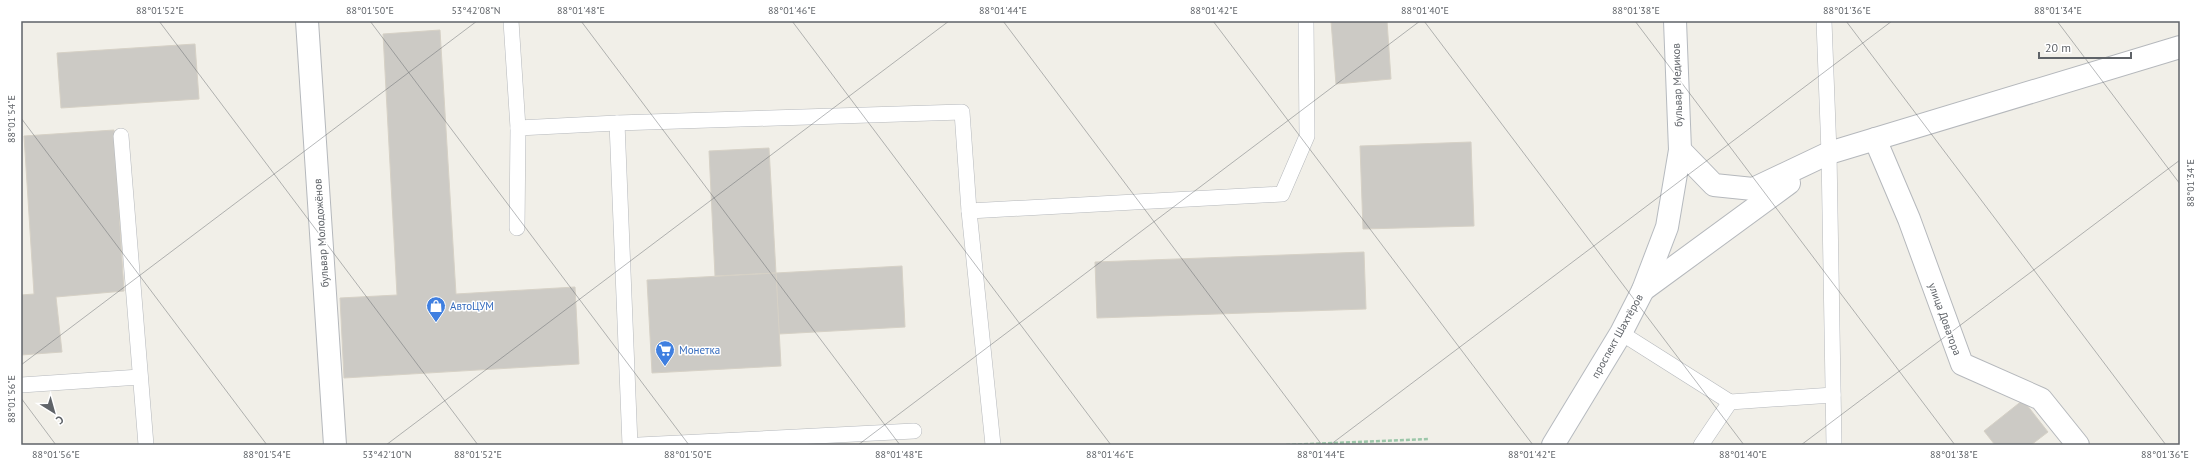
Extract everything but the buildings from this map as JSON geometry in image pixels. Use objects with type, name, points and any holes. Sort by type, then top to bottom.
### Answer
[{"type":"street","name":"бульвар Молодожёнов","points":[[307,21],[335,445]]},
{"type":"street","name":"бульвар Медиков","points":[[1675,21],[1680,150]]},
{"type":"street","points":[[1680,150],[1714,185],[1753,189],[1829,153],[2180,47]]},
{"type":"street","name":"улица Доватора","points":[[1875,139],[1909,219],[1962,364],[2041,399],[2078,445]]},
{"type":"street","name":"проспект Шахтёров","points":[[1553,445],[1620,333],[1643,290],[1667,227],[1680,150]]},
{"type":"street","points":[[1643,290],[1829,153]]},
{"type":"lane","points":[[511,21],[518,128],[517,228]]},
{"type":"lane","points":[[969,211],[1282,194],[1307,136],[1306,21]]},
{"type":"lane","points":[[1824,21],[1829,153],[1834,445]]},
{"type":"lane","points":[[518,128],[616,123],[962,112],[969,211],[993,445]]},
{"type":"lane","points":[[616,123],[630,445]]},
{"type":"lane","points":[[121,136],[146,445]]},
{"type":"lane","points":[[1620,333],[1730,402],[1833,395]]},
{"type":"lane","points":[[21,384],[140,377]]},
{"type":"lane","points":[[1701,445],[1730,402]]},
{"type":"lane","points":[[640,445],[914,431]]},
{"type":"path","points":[[1286,445],[1428,439]]},
{"type":"place","name":"АвтоЦУМ","points":[[436,323]]},
{"type":"place","name":"Монетка","points":[[665,367]]}]
